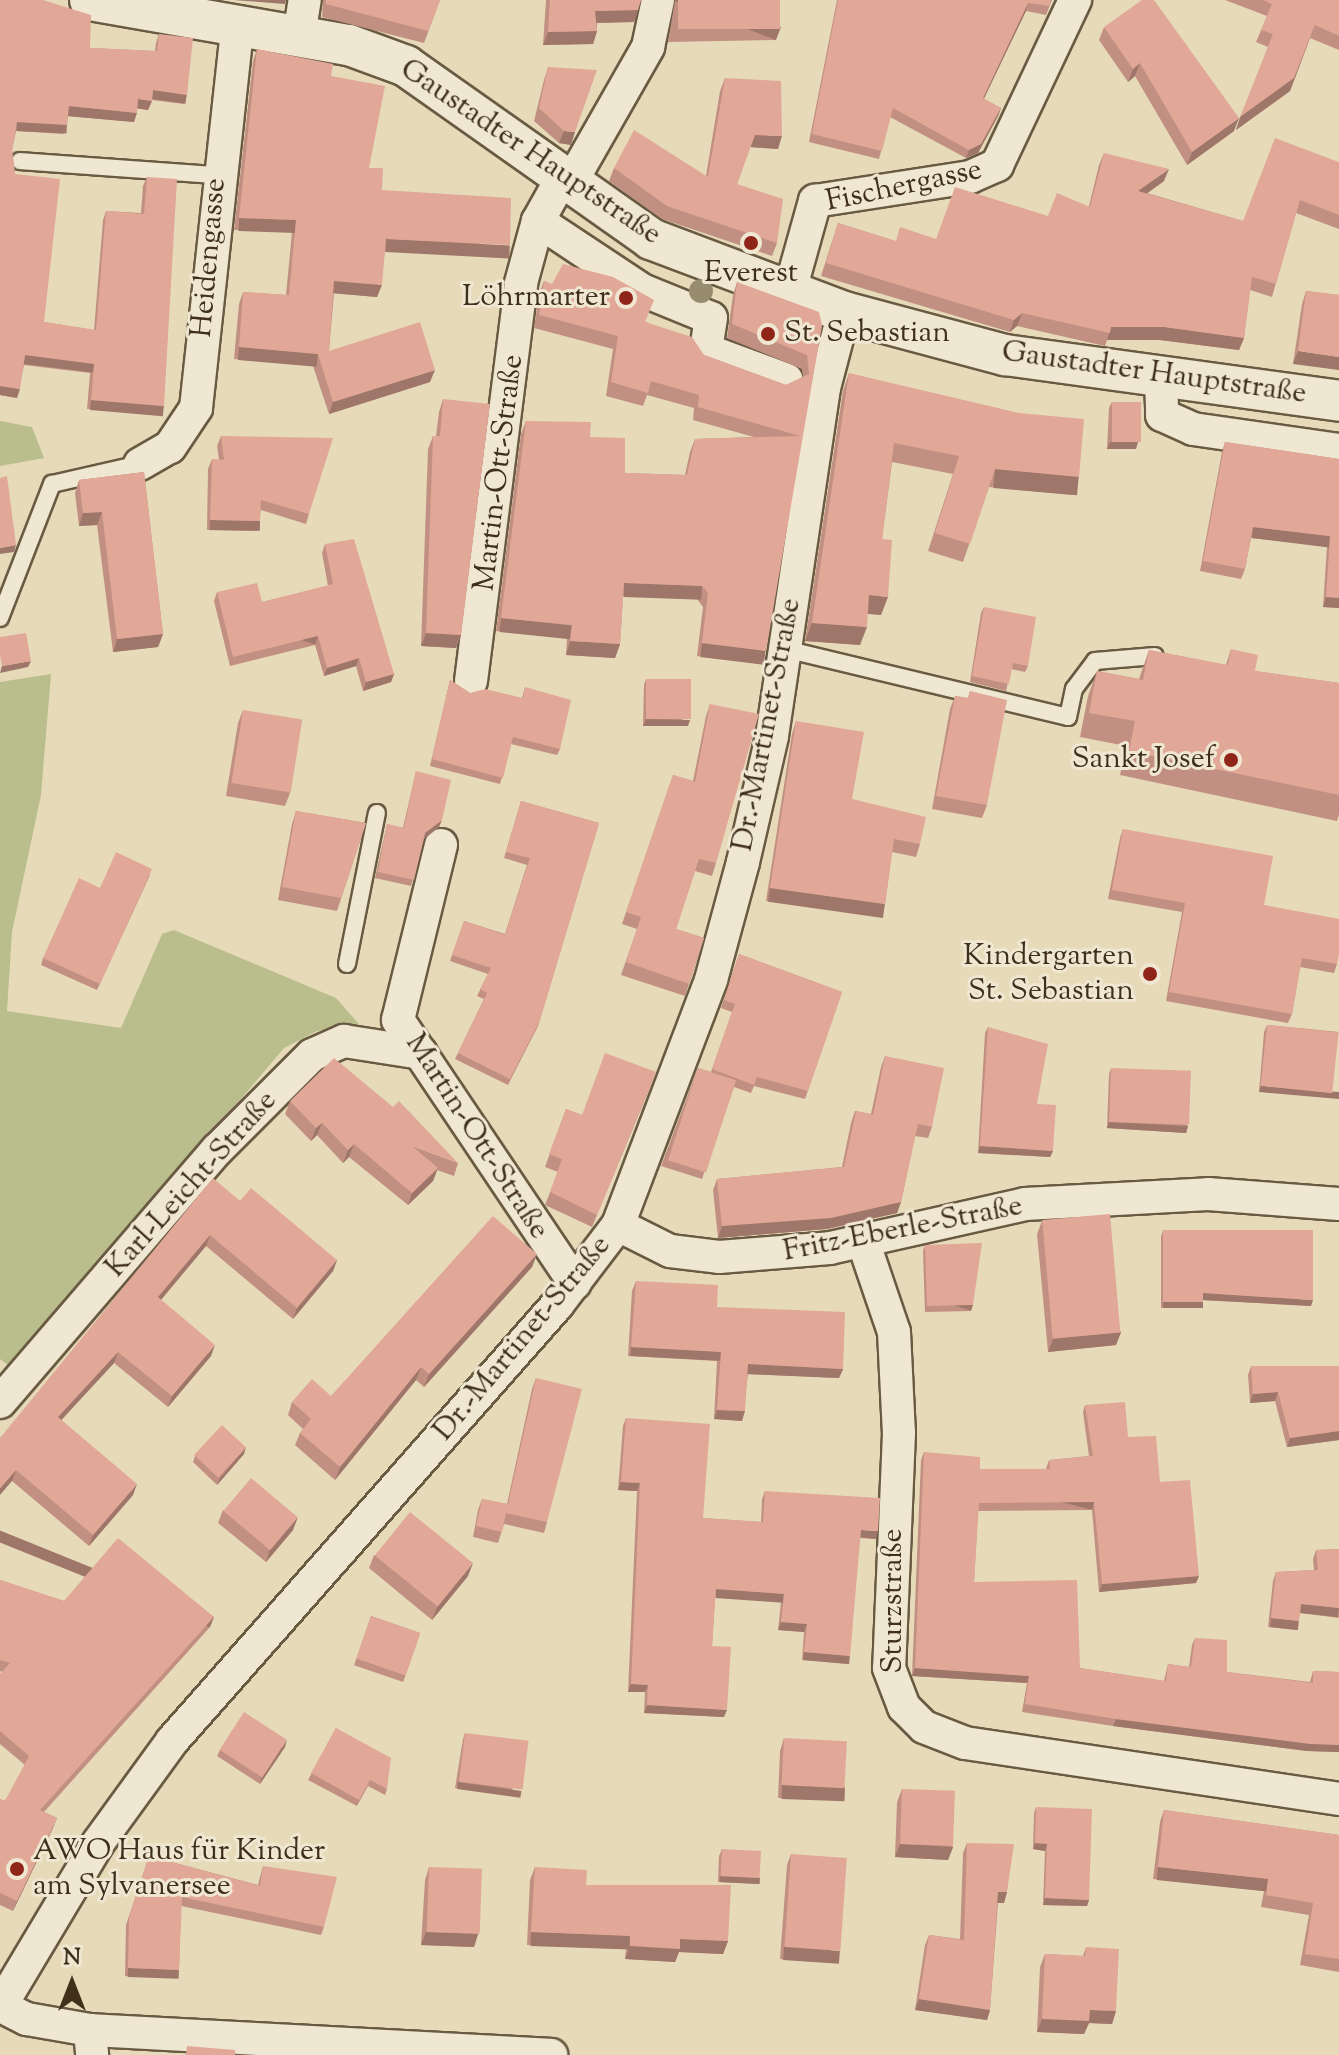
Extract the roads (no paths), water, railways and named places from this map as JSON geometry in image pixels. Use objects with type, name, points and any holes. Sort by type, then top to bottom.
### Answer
[{"type":"street","name":"Gaustadter Hauptstraße","points":[[90,0],[237,28],[302,18],[406,66],[651,239],[789,294],[844,312],[1005,355],[1161,379],[1339,401]]},
{"type":"street","name":"Martin-Ott-Straße","points":[[471,681],[521,283],[538,221],[648,47],[658,0]]},
{"type":"street","name":"Fischergasse","points":[[789,294],[815,201],[978,175],[1005,157],[1075,0]]},
{"type":"street","name":"Heidengasse","points":[[140,464],[179,439],[196,408],[217,175],[237,28]]},
{"type":"street","name":"Gaustadter Hauptstraße","points":[[538,221],[642,290],[711,318],[706,350],[787,380]]},
{"type":"street","name":"Dr.-Martinet-Straße","points":[[0,2007],[98,1843],[172,1741],[575,1283],[618,1225],[711,980],[772,736],[822,397],[844,312]]},
{"type":"street","points":[[1161,379],[1162,415],[1193,429],[1339,450]]},
{"type":"street","name":"Martin-Ott-Straße","points":[[441,845],[398,1020],[575,1283]]},
{"type":"street","name":"Karl-Leicht-Straße","points":[[0,1402],[217,1150],[312,1055],[344,1041],[421,1053]]},
{"type":"street","name":"Fritz-Eberle-Straße","points":[[618,1225],[695,1257],[787,1255],[863,1241],[979,1209],[1037,1203],[1208,1194],[1339,1204]]},
{"type":"street","name":"Sturzstraße","points":[[863,1241],[894,1332],[899,1433],[889,1668],[904,1707],[924,1727],[965,1743],[1339,1799]]},
{"type":"street","points":[[0,2007],[91,2042],[551,2055]]},
{"type":"lane","points":[[20,161],[217,175]]},
{"type":"lane","points":[[0,618],[52,484],[140,464]]},
{"type":"lane","points":[[785,649],[1068,717],[1074,689],[1095,661],[1155,656]]},
{"type":"lane","points":[[347,964],[377,813]]},
{"type":"place","name":"Everest","points":[[751,243]]},
{"type":"place","name":"Löhrmarter","points":[[626,298]]},
{"type":"place","name":"St. Sebastian","points":[[768,334]]},
{"type":"place","name":"Sankt Josef","points":[[1231,760]]},
{"type":"place","name":"Kindergarten St. Sebastian","points":[[1150,974]]},
{"type":"place","name":"AWO Haus für Kinder am Sylvanersee","points":[[17,1869]]}]
